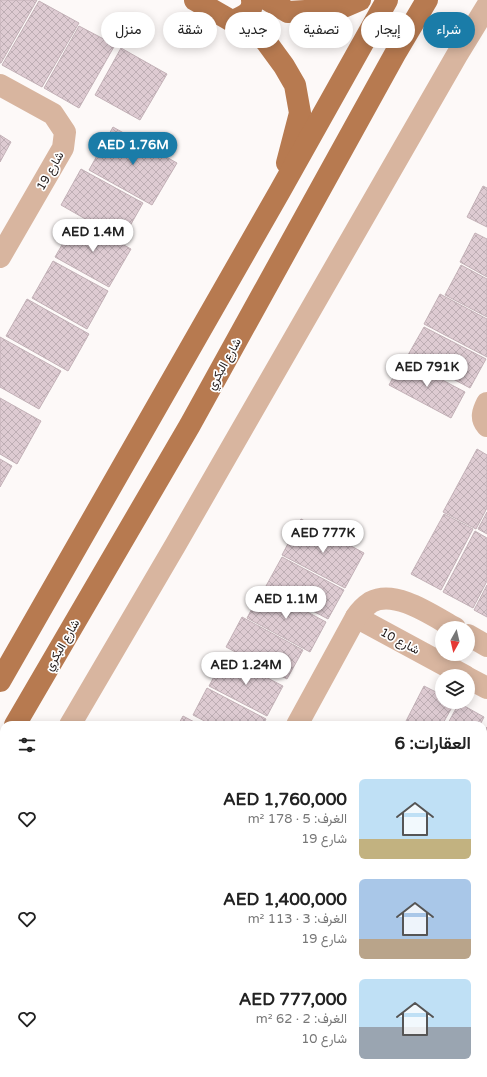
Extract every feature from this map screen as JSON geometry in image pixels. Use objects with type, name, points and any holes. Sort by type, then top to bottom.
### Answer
[{"type":"main road","points":[[195,0],[225,18]]},
{"type":"main road","points":[[250,12],[253,3],[252,0]]},
{"type":"main road","points":[[268,0],[288,12],[339,9],[360,0]]},
{"type":"main road","points":[[0,681],[280,191],[387,0]]},
{"type":"main road","name":"شارع البكري","points":[[17,721],[190,425],[391,61],[427,0]]},
{"type":"main road","points":[[271,48],[295,85],[300,112],[280,191]]},
{"type":"street","points":[[72,721],[180,537],[457,55],[487,6]]},
{"type":"street","name":"شارع 19","points":[[0,85],[53,114],[65,132],[63,148],[0,257]]},
{"type":"street","points":[[487,403],[483,412],[483,418],[487,426]]},
{"type":"street","points":[[299,721],[356,617],[364,607],[372,601],[394,599],[405,601],[441,621]]},
{"type":"street","name":"شارع 10","points":[[356,617],[452,669]]},
{"type":"street","points":[[475,639],[487,646]]},
{"type":"street","points":[[475,682],[487,688]]},
{"type":"building","points":[[0,0],[37,0],[1,63],[0,63]]},
{"type":"building","points":[[39,1],[79,23],[42,87],[2,65]]},
{"type":"building","points":[[79,26],[101,38],[101,48],[113,48],[79,108],[44,88]]},
{"type":"building","points":[[121,48],[167,74],[140,120],[95,95]]},
{"type":"building","points":[[113,127],[177,163],[152,205],[89,170]]},
{"type":"building","points":[[0,135],[11,142],[0,162]]},
{"type":"building","points":[[81,169],[143,203],[122,240],[61,205]]},
{"type":"building","points":[[483,186],[487,188],[487,227],[467,217]]},
{"type":"building","points":[[77,219],[131,249],[109,287],[55,257]]},
{"type":"building","points":[[475,233],[487,239],[487,277],[460,262]]},
{"type":"building","points":[[53,261],[108,291],[87,329],[32,298]]},
{"type":"building","points":[[461,265],[487,279],[487,317],[445,295]]},
{"type":"building","points":[[440,294],[487,319],[487,357],[424,324]]},
{"type":"building","points":[[27,299],[89,334],[68,371],[6,336]]},
{"type":"building","points":[[424,327],[486,359],[470,388],[408,355]]},
{"type":"building","points":[[0,337],[61,371],[39,409],[0,387]]},
{"type":"building","points":[[403,359],[465,392],[451,418],[389,385]]},
{"type":"building","points":[[0,398],[41,421],[17,464],[0,454]]},
{"type":"building","points":[[477,449],[487,455],[487,508],[476,529],[443,512]]},
{"type":"building","points":[[0,459],[12,466],[0,487]]},
{"type":"building","points":[[487,512],[487,534],[478,529]]},
{"type":"building","points":[[444,514],[473,529],[441,590],[411,574]]},
{"type":"building","points":[[301,519],[364,553],[345,588],[282,555]]},
{"type":"building","points":[[475,531],[487,538],[487,581],[473,608],[443,592]]},
{"type":"building","points":[[282,557],[344,590],[328,619],[266,586]]},
{"type":"building","points":[[487,585],[487,617],[474,610]]},
{"type":"building","points":[[263,588],[326,622],[310,652],[247,618]]},
{"type":"building","points":[[242,617],[303,650],[287,679],[226,647]]},
{"type":"building","points":[[225,656],[283,686],[267,716],[209,686]]},
{"type":"building","points":[[424,686],[435,692],[435,709],[451,709],[444,721],[406,721]]},
{"type":"building","points":[[207,688],[266,719],[265,721],[204,721],[193,715]]},
{"type":"building","points":[[456,709],[470,709],[484,717],[482,721],[449,721]]},
{"type":"building","points":[[183,716],[192,721],[180,721]]}]
